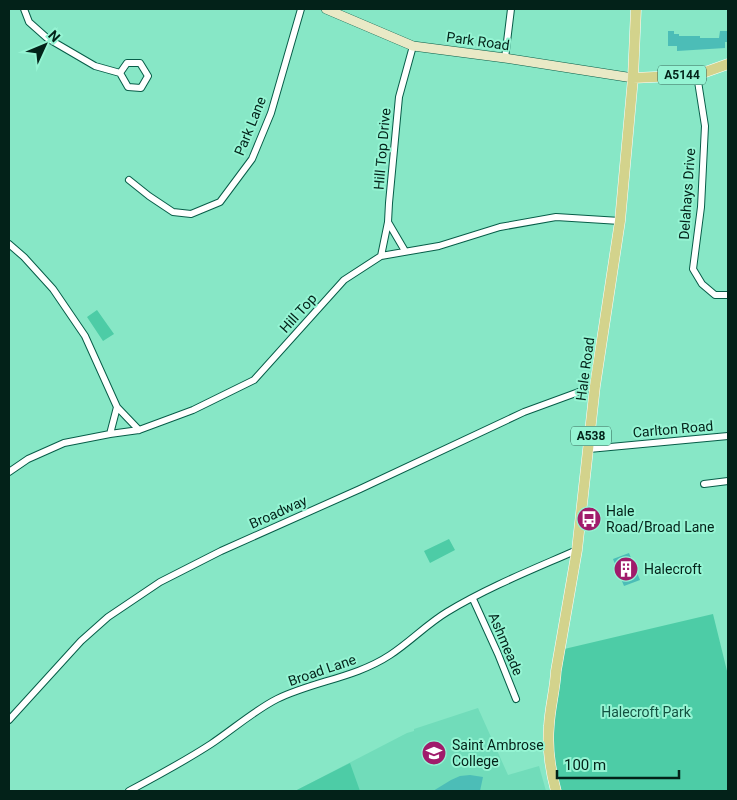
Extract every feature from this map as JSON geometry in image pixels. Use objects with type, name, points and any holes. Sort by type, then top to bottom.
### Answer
[{"type":"main road","name":"Park Road","points":[[326,9],[413,46],[633,78]]},
{"type":"main road","name":"Hale Road","points":[[556,791],[549,762],[549,725],[556,671],[577,550],[590,449],[595,386],[620,221],[633,78],[636,9]]},
{"type":"main road","name":"A5144","points":[[633,78],[697,75],[728,64]]},
{"type":"street","points":[[24,9],[28,22],[47,38],[95,66],[120,73],[128,87],[141,88],[148,76],[140,63],[127,63],[120,73]]},
{"type":"street","name":"Park Lane","points":[[129,180],[173,212],[191,214],[220,202],[252,159],[271,113],[301,9]]},
{"type":"street","points":[[505,58],[511,9]]},
{"type":"street","name":"Hill Top Drive","points":[[381,256],[388,222],[399,97],[413,46]]},
{"type":"street","name":"Delahays Drive","points":[[697,75],[704,126],[701,207],[693,269],[702,284],[715,295],[728,295]]},
{"type":"street","name":"Hill Top","points":[[9,472],[28,459],[64,443],[139,430],[193,410],[254,380],[344,280],[381,256],[439,246],[500,227],[556,217],[620,221]]},
{"type":"street","points":[[388,222],[405,251]]},
{"type":"street","points":[[9,244],[53,290],[85,336],[117,407],[139,430]]},
{"type":"street","name":"Broadway","points":[[9,720],[81,642],[108,617],[160,582],[222,550],[369,485],[524,412],[595,386]]},
{"type":"street","points":[[110,434],[117,407]]},
{"type":"street","name":"Carlton Road","points":[[590,449],[728,436]]},
{"type":"street","points":[[704,484],[728,481]]},
{"type":"street","name":"Broad Lane","points":[[129,791],[210,745],[275,700],[299,689],[337,679],[364,669],[390,655],[430,623],[449,611],[577,550]]},
{"type":"street","name":"Ashmeade","points":[[473,599],[516,699]]},
{"type":"shaded area","name":"Saint Ambrose College","points":[[478,708],[508,775],[539,766],[546,791],[295,791],[414,731],[414,729]]},
{"type":"green space","points":[[97,310],[114,334],[103,341],[87,317]]},
{"type":"green space","points":[[449,539],[455,550],[430,563],[424,551]]},
{"type":"green space","name":"Halecroft Park","points":[[713,614],[728,675],[728,791],[556,791],[549,762],[560,650]]},
{"type":"green space","points":[[350,763],[360,791],[295,791]]},
{"type":"building","points":[[668,31],[674,31],[674,34],[679,34],[679,36],[719,38],[720,31],[728,31],[728,42],[725,42],[725,48],[677,51],[677,46],[668,46]]},
{"type":"building","name":"Halecroft","points":[[629,553],[640,580],[624,586],[613,559]]},
{"type":"building","points":[[460,776],[483,777],[480,791],[433,791]]},
{"type":"place","name":"Hale Road/Broad Lane","points":[[589,519]]},
{"type":"place","name":"Halecroft","points":[[626,569]]},
{"type":"place","name":"Saint Ambrose College","points":[[434,753]]}]
